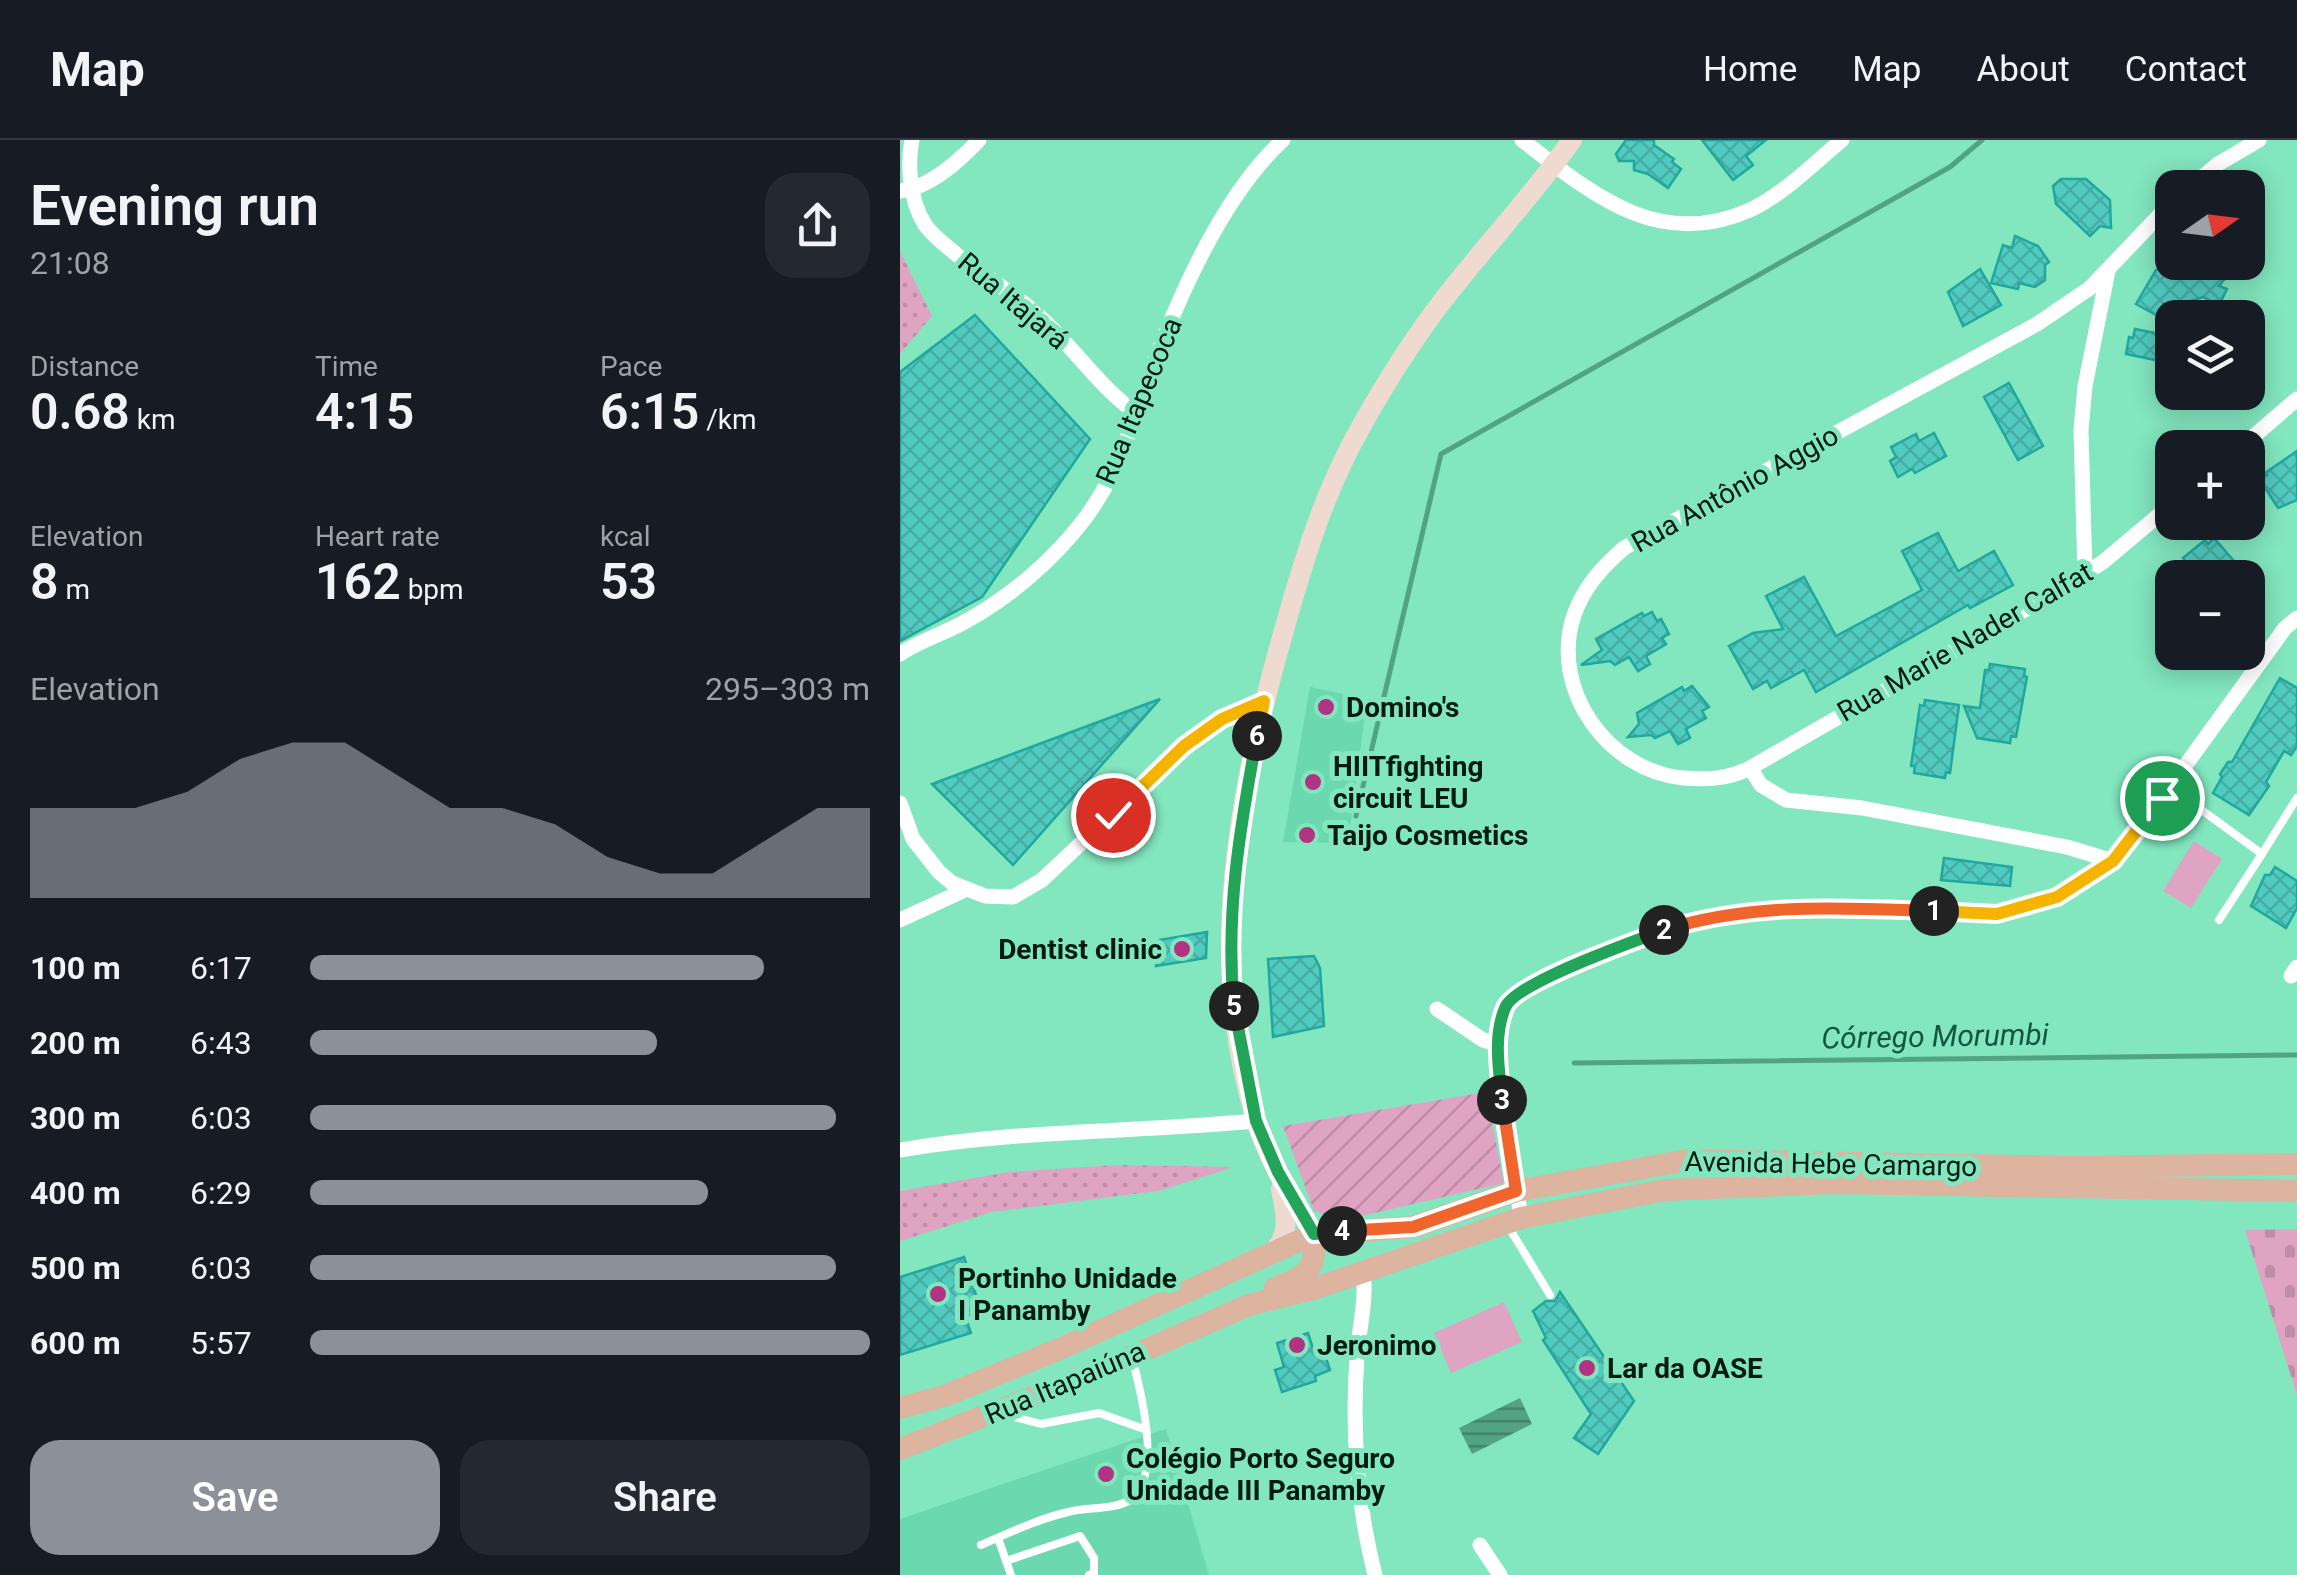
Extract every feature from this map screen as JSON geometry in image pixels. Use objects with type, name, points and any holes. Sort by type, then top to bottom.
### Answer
[{"type":"main road","points":[[1249,1305],[1309,1272],[1316,1258],[1314,1234],[1278,1172],[1256,1121],[1234,1004],[1230,948],[1236,858],[1264,701],[1304,556],[1360,428],[1441,303],[1572,140]]},
{"type":"main road","name":"Avenida Hebe Camargo","points":[[1314,1234],[1413,1227],[1516,1191],[1688,1160],[2078,1167],[2297,1164]]},
{"type":"main road","points":[[1276,1249],[1284,1240],[1287,1227],[1278,1172]]},
{"type":"main road","name":"Avenida Hebe Camargo","points":[[1353,1274],[1514,1221],[1665,1190],[1835,1183],[2297,1191]]},
{"type":"main road","name":"Rua Itapaiúna","points":[[900,1408],[947,1395],[1062,1348],[1314,1234]]},
{"type":"main road","name":"Rua Itapaiúna","points":[[900,1449],[998,1412],[1249,1305],[1353,1274]]},
{"type":"main road","points":[[1046,1392],[1060,1378],[1064,1367],[1062,1348]]},
{"type":"street","points":[[906,190],[912,140]]},
{"type":"street","points":[[906,190],[945,170],[979,140]]},
{"type":"street","name":"Rua Itapecoca","points":[[900,654],[970,620],[1059,549],[1084,518],[1118,467],[1204,248],[1250,174],[1283,140]]},
{"type":"street","points":[[1522,140],[1616,207],[1646,219],[1696,224],[1751,210],[1842,140]]},
{"type":"street","points":[[2211,170],[2260,140]]},
{"type":"street","name":"Rua Itajará","points":[[906,190],[924,224],[1040,316],[1117,400],[1136,413]]},
{"type":"street","name":"Rua Antônio Aggio","points":[[1750,768],[1708,780],[1661,776],[1641,768],[1606,743],[1585,712],[1570,664],[1573,618],[1585,589],[1624,548],[2037,324],[2090,288],[2155,221]]},
{"type":"street","points":[[2085,573],[2081,430],[2085,386],[2108,272]]},
{"type":"street","points":[[2261,430],[2297,399]]},
{"type":"street","name":"Rua Marie Nader Calfat","points":[[1750,768],[2003,624],[2085,573],[2155,517]]},
{"type":"street","points":[[1514,1221],[1516,1191],[1496,1044],[1506,1003],[1522,990],[1667,929],[1723,915],[1810,907],[1997,914],[2057,897],[2113,861],[2285,628],[2297,618]]},
{"type":"street","points":[[900,803],[919,849],[939,872],[967,889],[996,898],[1013,897],[1042,880],[1184,746],[1222,719],[1264,701]]},
{"type":"street","points":[[1750,768],[1761,785],[1786,800],[1862,808],[2067,847],[2113,861]]},
{"type":"street","points":[[900,920],[967,889]]},
{"type":"street","points":[[1437,1009],[1496,1044]]},
{"type":"street","points":[[900,1150],[1005,1135],[1256,1121]]},
{"type":"street","points":[[1353,1274],[1366,1296],[1357,1356],[1356,1442],[1362,1513],[1374,1575]]},
{"type":"street","points":[[1480,1545],[1500,1575]]},
{"type":"lane","points":[[2170,787],[2262,854]]},
{"type":"lane","points":[[2219,920],[2297,798]]},
{"type":"lane","points":[[1514,1221],[1550,1294]]},
{"type":"lane","points":[[981,1545],[1070,1511],[1128,1502],[1140,1488],[1149,1454],[1132,1356]]},
{"type":"lane","points":[[998,1412],[1042,1424],[1099,1413],[1144,1429]]},
{"type":"lane","points":[[1006,1561],[1080,1536],[1094,1558],[1094,1573],[1089,1575]]},
{"type":"lane","points":[[998,1538],[1011,1575]]},
{"type":"shaded area","points":[[1310,687],[1367,699],[1348,843],[1283,842]]},
{"type":"shaded area","points":[[1520,1398],[1532,1424],[1472,1454],[1459,1428]]},
{"type":"shaded area","name":"Colégio Porto Seguro Unidade III Panamby","points":[[1166,1429],[1209,1575],[900,1575],[900,1519]]},
{"type":"green space","points":[[900,251],[932,316],[900,354]]},
{"type":"green space","points":[[2194,841],[2222,859],[2191,908],[2163,891]]},
{"type":"green space","points":[[1486,1092],[1504,1183],[1344,1220],[1314,1211],[1283,1126]]},
{"type":"green space","points":[[1117,1165],[1234,1167],[1158,1191],[992,1212],[900,1241],[900,1191],[1009,1172]]},
{"type":"green space","points":[[2297,1229],[2297,1395],[2245,1230]]},
{"type":"green space","points":[[1504,1302],[1522,1342],[1451,1373],[1434,1333]]},
{"type":"building","points":[[1626,140],[1654,140],[1654,145],[1674,159],[1672,162],[1681,169],[1668,188],[1648,174],[1634,170],[1634,161],[1619,161],[1616,154]]},
{"type":"building","points":[[1702,140],[1766,140],[1746,156],[1753,165],[1733,180]]},
{"type":"building","points":[[2061,179],[2086,179],[2110,200],[2111,228],[2100,226],[2090,236],[2056,204],[2053,186]]},
{"type":"building","points":[[2015,236],[2038,246],[2049,262],[2045,265],[2045,280],[2035,287],[2019,283],[2018,289],[1991,283],[2003,245],[2012,248]]},
{"type":"building","points":[[1980,269],[2001,305],[1963,326],[1948,292]]},
{"type":"building","points":[[2155,272],[2155,280],[2224,280],[2219,286],[2227,289],[2222,300],[2155,300],[2155,314],[2136,304]]},
{"type":"building","points":[[975,315],[1090,439],[982,597],[900,641],[900,372]]},
{"type":"building","points":[[2135,329],[2155,333],[2155,360],[2126,354],[2129,337],[2133,338]]},
{"type":"building","points":[[2009,383],[2043,446],[2018,460],[1984,397]]},
{"type":"building","points":[[1934,433],[1946,456],[1915,473],[1912,469],[1898,477],[1890,461],[1896,457],[1891,447],[1916,434],[1919,441]]},
{"type":"building","points":[[2297,451],[2297,500],[2278,508],[2265,488],[2265,473]]},
{"type":"building","points":[[1938,533],[1958,571],[1994,551],[2013,585],[1970,608],[1968,605],[1816,692],[1804,670],[1771,688],[1767,681],[1753,689],[1729,646],[1753,633],[1783,629],[1766,596],[1804,577],[1836,636],[1922,590],[1902,551]]},
{"type":"building","points":[[2205,540],[2208,544],[2216,540],[2233,560],[2183,558]]},
{"type":"building","points":[[1652,612],[1669,634],[1662,638],[1666,644],[1646,656],[1650,664],[1638,671],[1629,657],[1615,665],[1610,661],[1581,665],[1602,650],[1596,639],[1642,613],[1644,616]]},
{"type":"building","points":[[1990,664],[2025,669],[2027,677],[2016,737],[2011,736],[2010,743],[1977,738],[1964,706],[1980,708],[1985,670],[1989,670]]},
{"type":"building","points":[[2280,678],[2297,688],[2297,746],[2291,755],[2284,751],[2266,782],[2269,786],[2249,815],[2213,793],[2220,774],[2232,762]]},
{"type":"building","points":[[1692,686],[1709,707],[1702,711],[1706,718],[1686,729],[1690,738],[1678,744],[1670,731],[1655,738],[1628,737],[1639,724],[1637,713],[1682,687],[1684,691]]},
{"type":"building","points":[[1160,699],[1013,865],[932,784]]},
{"type":"building","points":[[1925,700],[1959,705],[1950,773],[1946,772],[1945,778],[1914,773],[1915,766],[1911,766],[1920,705],[1924,706]]},
{"type":"building","points":[[1944,858],[2012,867],[2010,886],[1941,880]]},
{"type":"building","points":[[2275,867],[2297,881],[2297,908],[2286,928],[2251,906],[2265,875],[2270,875]]},
{"type":"building","name":"Dentist clinic","points":[[1207,932],[1206,958],[1156,966],[1159,940]]},
{"type":"building","points":[[1314,956],[1320,968],[1324,1026],[1273,1037],[1268,959]]},
{"type":"building","name":"Portinho Unidade I Panamby","points":[[964,1257],[981,1311],[965,1316],[971,1333],[900,1355],[900,1277]]},
{"type":"building","name":"Lar da OASE","points":[[1560,1292],[1634,1401],[1598,1454],[1574,1438],[1591,1414],[1543,1340],[1546,1338],[1533,1311],[1546,1301],[1555,1301]]},
{"type":"building","points":[[1308,1333],[1315,1355],[1324,1352],[1330,1370],[1315,1376],[1316,1381],[1282,1392],[1275,1370],[1284,1367],[1277,1343]]},
{"type":"waterway","points":[[1356,816],[1441,454],[1950,167],[1982,140]]},
{"type":"waterway","name":"Córrego Morumbi","points":[[1574,1063],[2297,1055]]},
{"type":"place","name":"Domino's","points":[[1326,707]]},
{"type":"place","name":"HIITfighting circuit LEU","points":[[1313,782]]},
{"type":"place","name":"Taijo Cosmetics","points":[[1307,835]]},
{"type":"place","name":"Dentist clinic","points":[[1182,949]]},
{"type":"place","name":"Portinho Unidade I Panamby","points":[[938,1294]]},
{"type":"place","name":"Jeronimo","points":[[1297,1345]]},
{"type":"place","name":"Lar da OASE","points":[[1587,1368]]},
{"type":"place","name":"Colégio Porto Seguro Unidade III Panamby","points":[[1106,1474]]},
{"type":"route","points":[[1113,815],[1184,746],[1222,719],[1264,701],[1231,895],[1234,1004],[1256,1121],[1278,1172],[1314,1234],[1413,1227],[1516,1191],[1496,1044],[1506,1003],[1522,990],[1667,929],[1723,915],[1810,907],[1997,914],[2057,897],[2113,861],[2162,798]]}]
